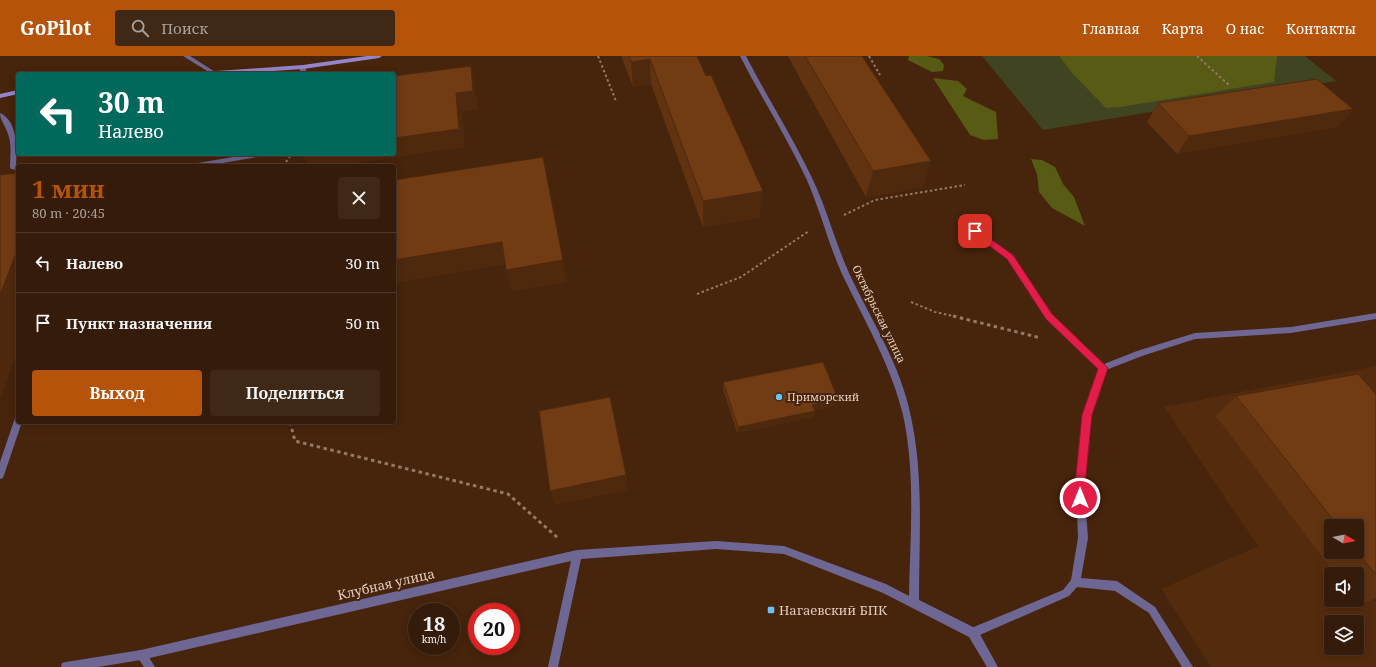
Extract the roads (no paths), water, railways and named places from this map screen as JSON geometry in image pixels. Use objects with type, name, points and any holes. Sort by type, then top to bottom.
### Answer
[{"type":"street","points":[[186,56],[212,72]]},
{"type":"street","points":[[229,72],[303,67],[379,56]]},
{"type":"street","name":"Октябрьская улица","points":[[743,56],[809,178],[837,254],[900,388],[907,416],[912,448],[914,496],[914,603]]},
{"type":"street","points":[[303,67],[303,72]]},
{"type":"street","points":[[0,96],[16,92]]},
{"type":"street","points":[[0,115],[14,139],[13,170]]},
{"type":"street","points":[[204,164],[251,156]]},
{"type":"street","points":[[975,231],[1010,257],[1049,317],[1103,368]]},
{"type":"street","points":[[973,633],[1066,594],[1076,582],[1083,538],[1080,485],[1087,415],[1103,368],[1140,353],[1195,336],[1291,330],[1376,316]]},
{"type":"street","points":[[0,475],[17,424]]},
{"type":"street","name":"Клубная улица","points":[[66,667],[140,655],[577,555],[716,545],[784,550],[880,586],[914,603]]},
{"type":"street","points":[[553,667],[577,555]]},
{"type":"street","points":[[1076,582],[1117,586],[1152,610],[1188,667]]},
{"type":"street","points":[[914,603],[973,633],[993,667]]},
{"type":"street","points":[[140,655],[150,667]]},
{"type":"place","name":"Приморский","points":[[779,397]]},
{"type":"place","name":"Нагаевский БПК","points":[[771,610]]}]
